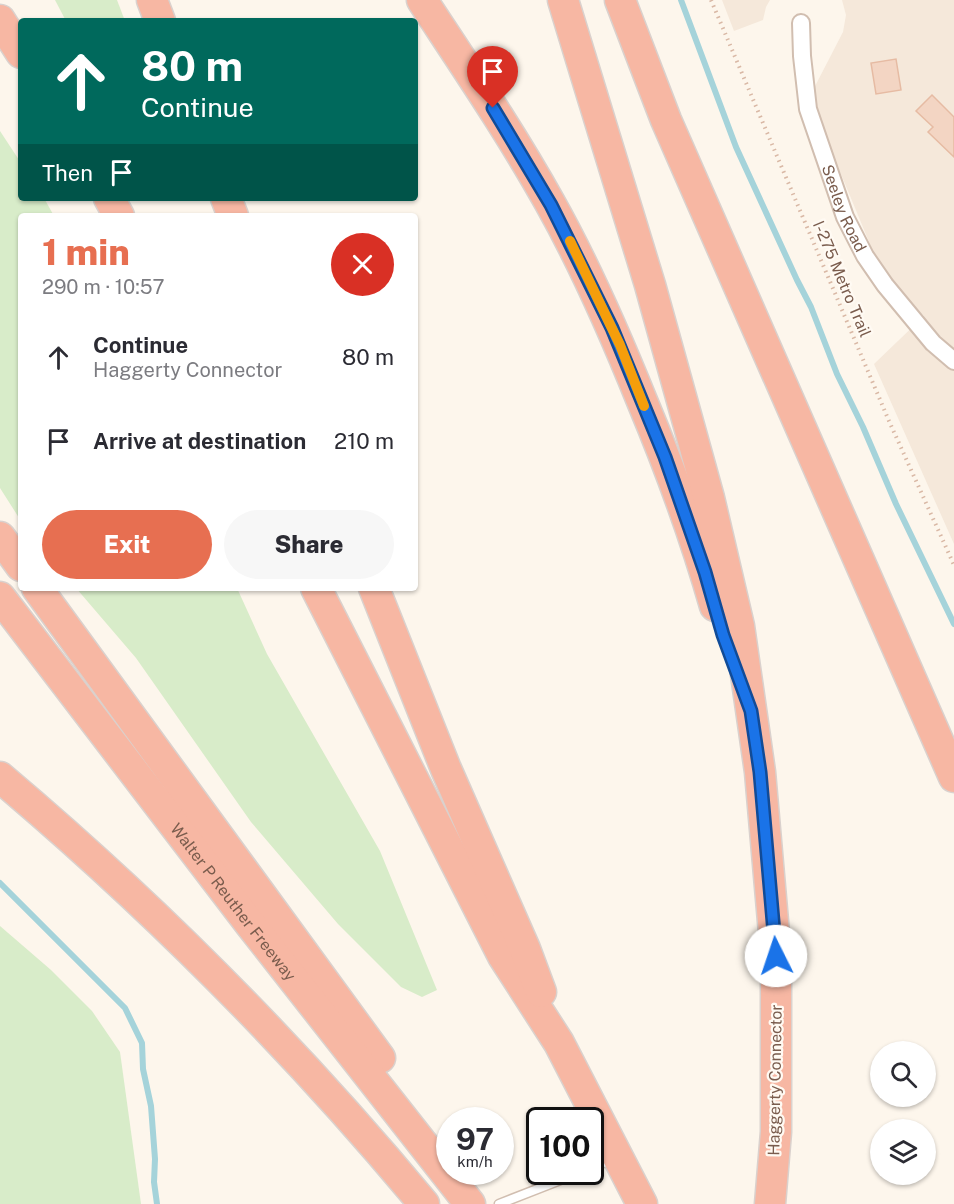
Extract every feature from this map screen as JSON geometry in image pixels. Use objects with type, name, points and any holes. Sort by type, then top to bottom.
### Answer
[{"type":"highway","points":[[152,0],[159,18]]},
{"type":"highway","points":[[422,0],[525,160],[598,297],[665,457],[705,572],[723,635],[751,711]]},
{"type":"highway","points":[[564,0],[650,285],[709,498],[739,626],[751,711]]},
{"type":"highway","points":[[620,0],[666,120],[954,777]]},
{"type":"highway","points":[[0,20],[18,48]]},
{"type":"highway","points":[[0,537],[18,562]]},
{"type":"highway","points":[[39,591],[436,1134]]},
{"type":"highway","points":[[318,591],[503,956],[559,1043]]},
{"type":"highway","points":[[375,591],[446,768],[525,949],[583,1107]]},
{"type":"highway","name":"Walter P Reuther Freeway","points":[[0,597],[468,1202]]},
{"type":"highway","name":"Haggerty Connector","points":[[751,711],[760,772],[776,956],[776,1132],[770,1204]]},
{"type":"highway","points":[[0,777],[75,841],[260,1019],[376,1146],[424,1204]]},
{"type":"highway","points":[[604,1162],[642,1204]]},
{"type":"highway","points":[[461,1185],[468,1202]]},
{"type":"street","name":"Seeley Road","points":[[801,23],[808,109],[845,217],[865,256],[891,293],[933,343],[954,361]]},
{"type":"lane","points":[[499,1204],[548,1185]]},
{"type":"path","name":"I-275 Metro Trail","points":[[711,0],[888,421],[954,565]]},
{"type":"shaded area","points":[[722,0],[770,0],[763,20],[734,31]]},
{"type":"shaded area","points":[[842,0],[954,0],[954,544],[874,364],[924,316],[900,291],[872,249],[814,109],[812,92],[843,32],[846,15]]},
{"type":"green space","points":[[55,0],[117,0],[124,18],[64,18]]},
{"type":"green space","points":[[0,131],[18,158],[18,201],[46,201],[52,213],[18,213],[18,516],[0,488]]},
{"type":"green space","points":[[79,591],[238,591],[267,654],[380,851],[437,990],[422,997],[401,987],[338,924],[251,822],[136,658]]},
{"type":"green space","points":[[0,926],[51,970],[92,1011],[120,1052],[141,1204],[0,1204]]},
{"type":"building","points":[[896,59],[901,90],[876,94],[871,63]]},
{"type":"building","points":[[932,95],[954,117],[954,157],[928,132],[933,127],[916,111]]},
{"type":"waterway","points":[[681,0],[736,147],[811,307],[837,374],[896,504],[954,624]]},
{"type":"waterway","points":[[0,883],[125,1008],[142,1043],[143,1069],[151,1106],[157,1204]]},
{"type":"slow traffic","points":[[570,241],[620,345],[644,406]]},
{"type":"route","points":[[493,108],[551,205],[620,345],[665,457],[705,572],[723,635],[751,711],[760,772],[776,956]]}]
